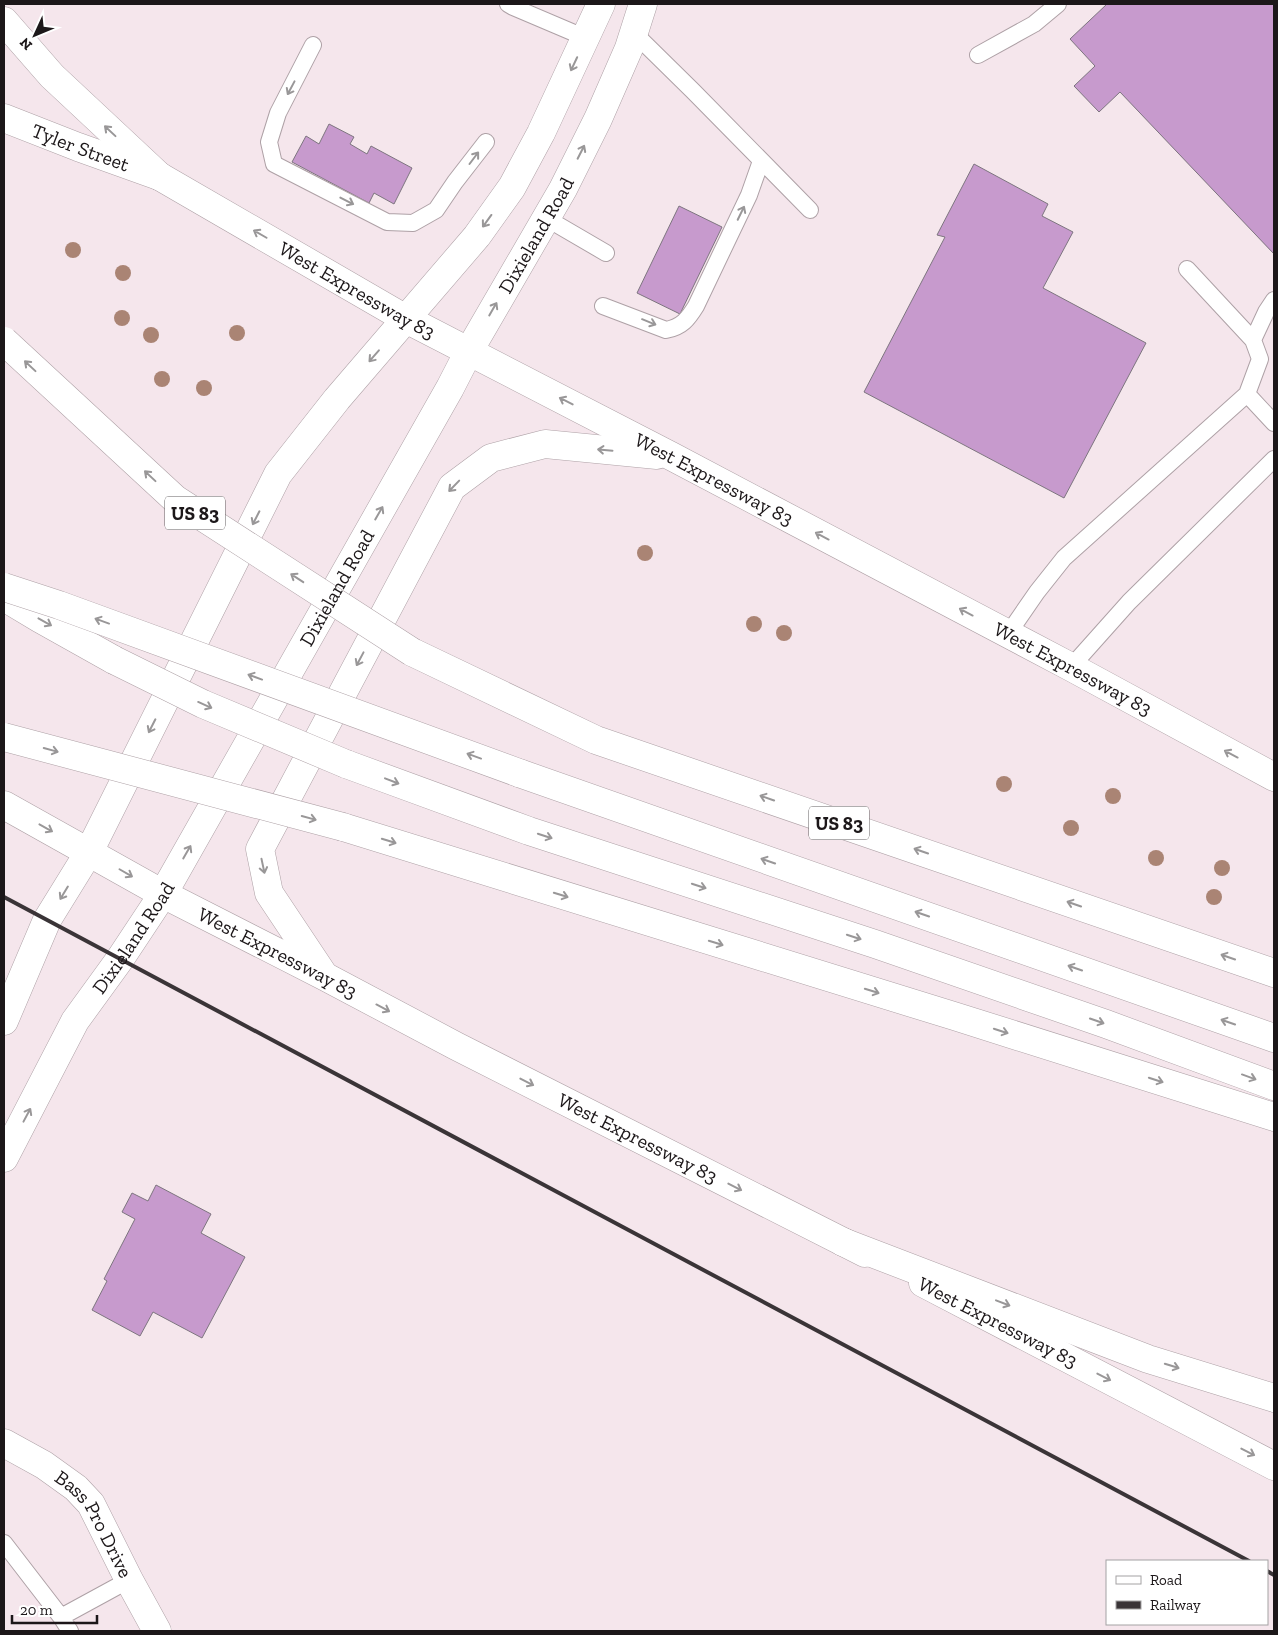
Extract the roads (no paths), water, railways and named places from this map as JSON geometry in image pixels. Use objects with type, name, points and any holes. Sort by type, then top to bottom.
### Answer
[{"type":"main road","points":[[4,1022],[47,920],[89,852],[278,474],[337,399],[477,236],[512,187],[542,132],[601,4]]},
{"type":"main road","name":"Dixieland Road","points":[[4,1158],[75,1021],[120,960],[163,894],[546,218],[598,119],[629,48],[643,4]]},
{"type":"main road","points":[[4,21],[52,76],[159,176]]},
{"type":"main road","name":"Tyler Street","points":[[4,118],[159,176]]},
{"type":"main road","name":"West Expressway 83","points":[[159,176],[406,319],[1071,667],[1274,777]]},
{"type":"main road","name":"US 83","points":[[4,341],[175,499],[412,652],[596,740],[1274,973]]},
{"type":"main road","points":[[324,976],[268,893],[260,849],[452,486],[491,458],[546,444],[671,456]]},
{"type":"main road","points":[[4,587],[78,612],[519,773],[1274,1038]]},
{"type":"main road","points":[[4,597],[114,660],[194,700],[346,764],[520,828],[875,944],[1106,1024],[1274,1086]]},
{"type":"main road","points":[[4,737],[343,827],[1274,1117]]},
{"type":"main road","name":"West Expressway 83","points":[[4,805],[163,894],[456,1046],[843,1242],[1274,1466]]},
{"type":"main road","points":[[843,1242],[1148,1359],[1274,1398]]},
{"type":"main road","name":"Bass Pro Drive","points":[[4,1443],[44,1465],[76,1488],[91,1504],[157,1631]]},
{"type":"lane","points":[[508,4],[586,38]]},
{"type":"lane","points":[[978,54],[1034,24],[1058,4]]},
{"type":"lane","points":[[634,33],[810,210]]},
{"type":"lane","points":[[313,45],[278,113],[268,142],[274,164],[387,222],[413,223],[436,210],[454,182],[486,142]]},
{"type":"lane","points":[[603,306],[666,330],[676,328],[688,320],[750,195],[761,161]]},
{"type":"lane","points":[[546,218],[606,253]]},
{"type":"lane","points":[[1008,634],[1064,558],[1247,394],[1260,359],[1253,340],[1187,269]]},
{"type":"lane","points":[[1253,340],[1266,312],[1274,300]]},
{"type":"lane","points":[[1247,394],[1274,423]]},
{"type":"lane","points":[[1071,667],[1129,602],[1274,459]]},
{"type":"lane","points":[[4,1543],[66,1624],[129,1580]]},
{"type":"railway","points":[[4,897],[1247,1560]]},
{"type":"railway","points":[[1268,1572],[1274,1575]]}]
